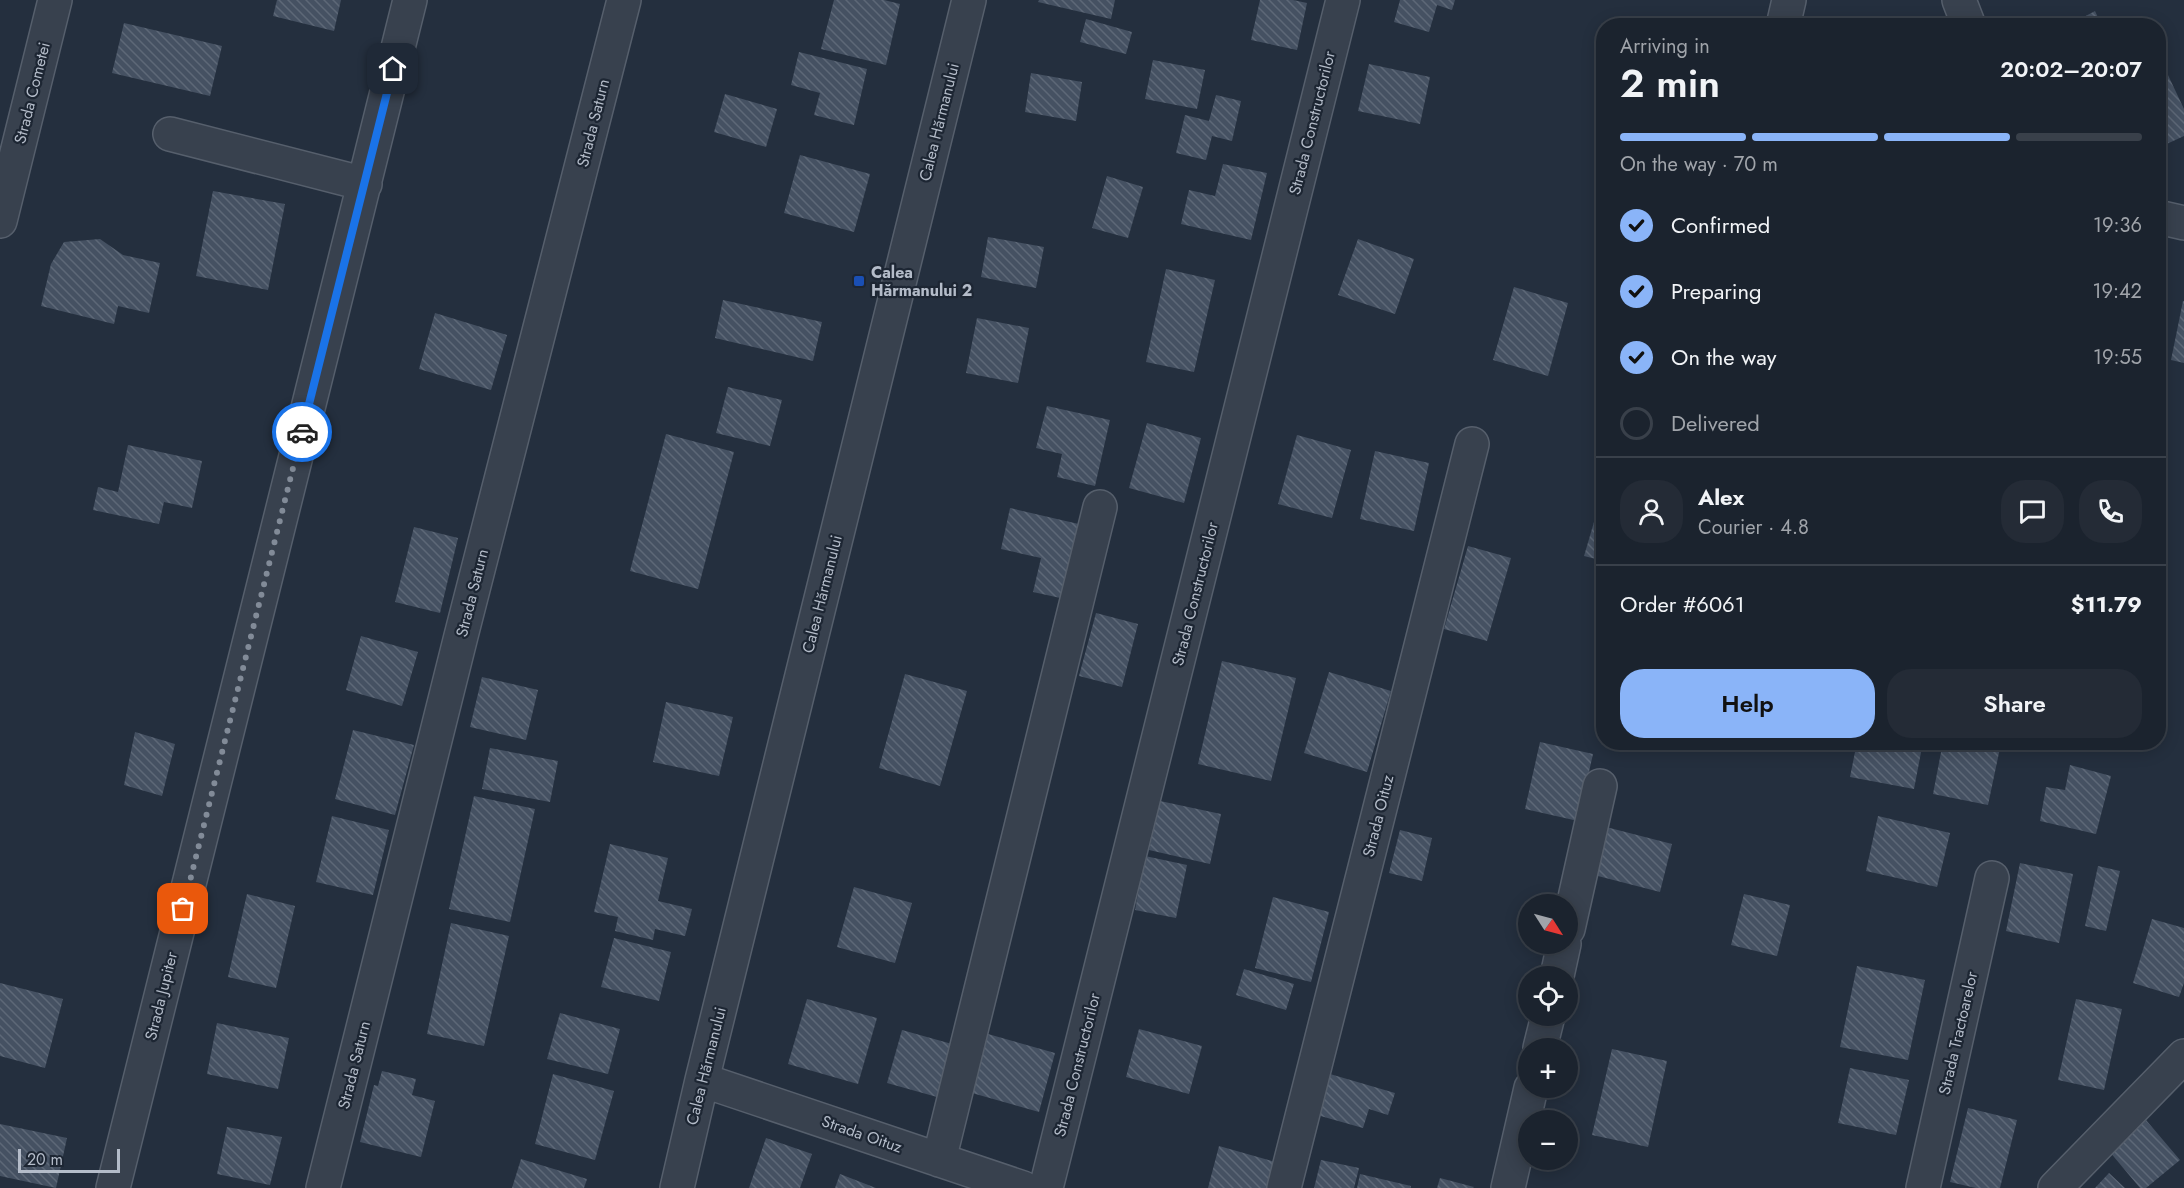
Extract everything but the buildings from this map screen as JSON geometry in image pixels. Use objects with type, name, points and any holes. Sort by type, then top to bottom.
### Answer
[{"type":"street","name":"Strada Cometei","points":[[0,221],[55,0]]},
{"type":"street","name":"Strada Jupiter","points":[[113,1188],[410,0]]},
{"type":"street","name":"Strada Saturn","points":[[323,1188],[464,624],[624,0]]},
{"type":"street","name":"Calea Hărmanului","points":[[677,1188],[969,0]]},
{"type":"street","name":"Strada Constructorilor","points":[[1046,1188],[1343,0]]},
{"type":"street","points":[[1785,18],[1789,0]]},
{"type":"street","points":[[1959,0],[1966,18]]},
{"type":"street","points":[[170,134],[365,184]]},
{"type":"street","points":[[2166,219],[2184,224]]},
{"type":"street","name":"Strada Oituz","points":[[1284,1188],[1472,444]]},
{"type":"street","points":[[939,1160],[1100,507]]},
{"type":"street","points":[[1576,894],[1600,786]]},
{"type":"street","name":"Strada Tractoarelor","points":[[1923,1188],[1992,878]]},
{"type":"street","points":[[2055,1188],[2184,1056]]},
{"type":"street","name":"Strada Oituz","points":[[702,1080],[1023,1188]]},
{"type":"street","points":[[1508,1188],[1529,1098]]},
{"type":"way so far","points":[[183,909],[302,432]]},
{"type":"place","name":"Calea Hărmanului 2","points":[[859,281]]},
{"type":"route","points":[[302,432],[393,69]]}]
